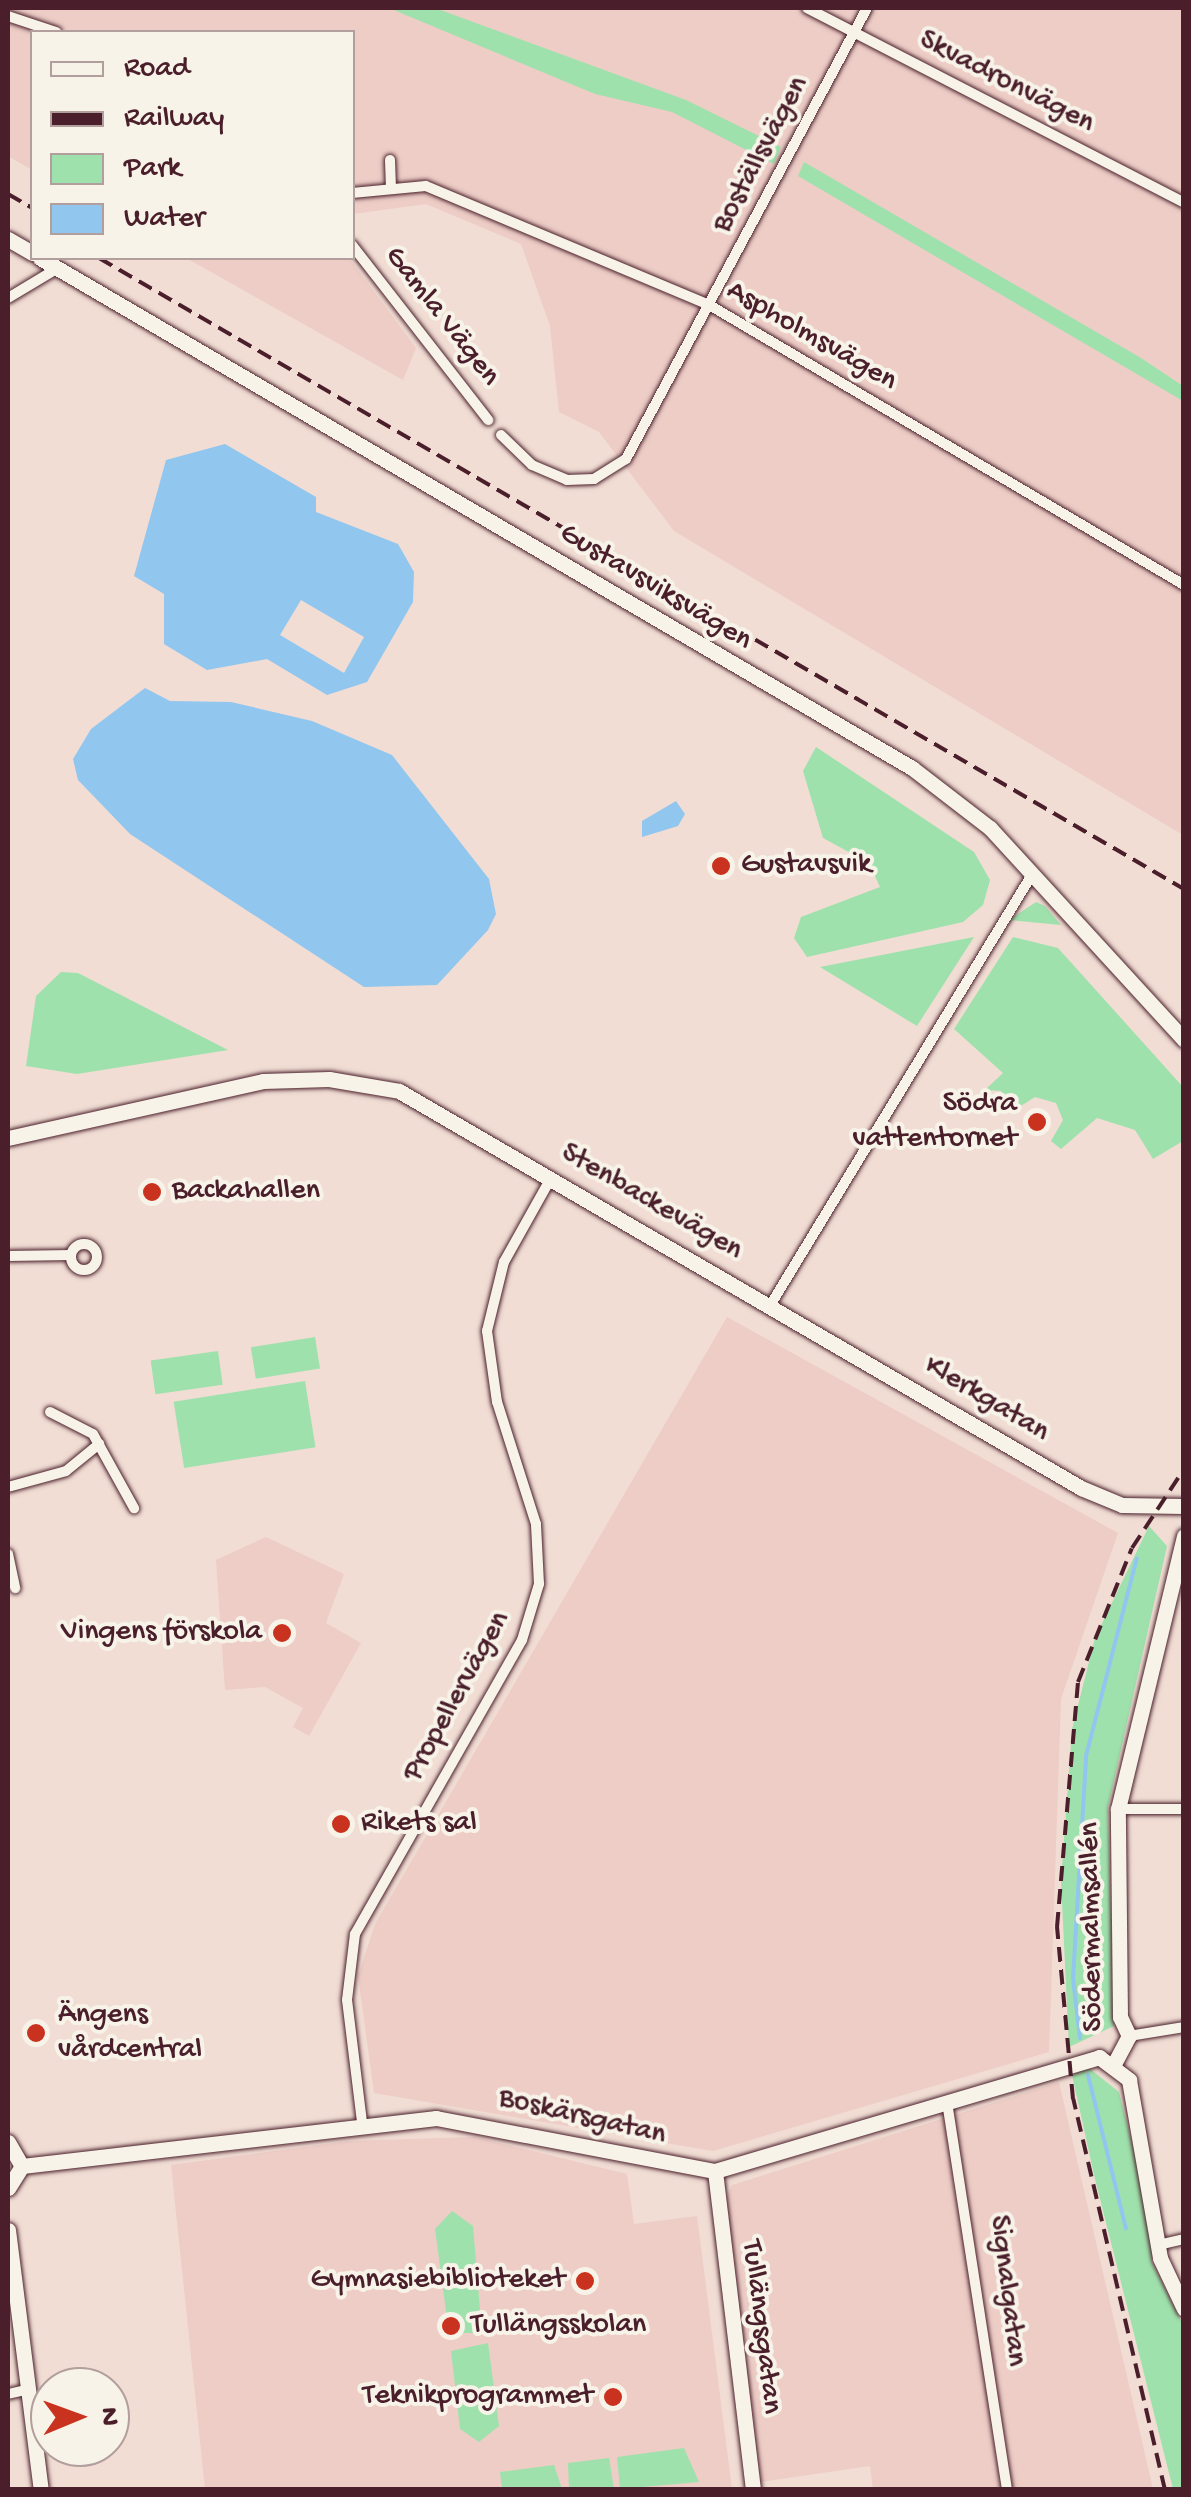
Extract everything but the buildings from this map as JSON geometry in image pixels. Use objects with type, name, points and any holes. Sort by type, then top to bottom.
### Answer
[{"type":"street","name":"Skvadronvägen","points":[[806,8],[1184,203]]},
{"type":"street","name":"Boställsvägen","points":[[501,435],[550,474],[607,474],[649,427],[866,8]]},
{"type":"street","points":[[8,16],[50,30]]},
{"type":"street","points":[[390,160],[391,186]]},
{"type":"street","name":"Aspholmsvägen","points":[[355,192],[426,186],[711,306],[1184,585]]},
{"type":"street","points":[[8,239],[30,252]]},
{"type":"street","name":"Gamla Vägen","points":[[355,249],[488,420]]},
{"type":"street","name":"Gustavsviksvägen","points":[[44,260],[912,768],[1033,873],[1184,1040]]},
{"type":"street","points":[[8,298],[58,268]]},
{"type":"street","points":[[770,1304],[1033,873]]},
{"type":"street","name":"Stenbackevägen","points":[[12,1138],[236,1086],[329,1079],[419,1098],[770,1304]]},
{"type":"street","name":"Propellervägen","points":[[362,2122],[346,2000],[354,1934],[522,1640],[539,1584],[536,1524],[497,1402],[487,1331],[504,1262],[552,1178]]},
{"type":"street","points":[[8,1256],[71,1255]]},
{"type":"street","name":"Klerkgatan","points":[[770,1304],[1090,1493],[1142,1508],[1184,1506]]},
{"type":"street","points":[[50,1412],[99,1444],[134,1508]]},
{"type":"street","points":[[8,1486],[66,1471],[99,1444]]},
{"type":"street","name":"Södermalmsallén","points":[[1184,1536],[1182,1562],[1118,1809],[1120,2017],[1129,2036],[1114,2062],[1132,2093],[1158,2245],[1184,2310]]},
{"type":"street","points":[[8,1554],[15,1588]]},
{"type":"street","points":[[1118,1809],[1184,1809]]},
{"type":"street","points":[[1129,2036],[1184,2026]]},
{"type":"street","name":"Boskärsgatan","points":[[22,2166],[362,2122],[476,2121],[715,2171],[1076,2061],[1114,2062]]},
{"type":"street","name":"Signalgatan","points":[[947,2102],[1007,2490]]},
{"type":"street","points":[[8,2188],[22,2166],[9,2145]]},
{"type":"street","name":"Tullängsgatan","points":[[715,2171],[754,2490]]},
{"type":"street","points":[[8,2230],[41,2490]]},
{"type":"street","points":[[1158,2245],[1184,2239]]},
{"type":"street","points":[[8,2394],[29,2389]]},
{"type":"shaded area","points":[[8,8],[1183,8],[1183,835],[674,531],[599,432],[559,412],[550,326],[521,244],[426,204],[355,214],[355,30],[30,30],[30,169],[8,156]]},
{"type":"shaded area","points":[[190,260],[350,260],[416,348],[403,380]]},
{"type":"shaded area","points":[[727,1317],[1118,1533],[1061,1699],[1049,2052],[713,2151],[374,2093],[358,1976],[375,1924]]},
{"type":"shaded area","name":"Vingens förskola","points":[[266,1537],[344,1574],[326,1623],[361,1643],[309,1736],[293,1727],[303,1708],[265,1687],[225,1690],[216,1560]]},
{"type":"shaded area","points":[[1059,2082],[1153,2489],[873,2489],[870,2466],[760,2482],[724,2204],[732,2185]]},
{"type":"shaded area","name":"Tullängsskolan","points":[[475,2137],[627,2174],[634,2224],[697,2216],[732,2489],[205,2489],[171,2165],[348,2141]]},
{"type":"green space","points":[[389,8],[435,8],[686,100],[781,147],[774,164],[672,112],[595,94]]},
{"type":"green space","points":[[804,162],[1141,358],[1183,386],[1183,401],[798,176]]},
{"type":"green space","points":[[816,747],[974,852],[990,880],[983,905],[963,922],[807,957],[794,938],[801,917],[880,887],[869,863],[823,838],[803,771]]},
{"type":"green space","points":[[1036,902],[1045,906],[1061,925],[1009,920]]},
{"type":"green space","points":[[974,937],[917,1026],[820,967]]},
{"type":"green space","points":[[1013,937],[1058,948],[1183,1087],[1183,1141],[1153,1159],[1135,1130],[1097,1118],[1061,1149],[1051,1141],[1063,1120],[1056,1103],[1035,1097],[1016,1109],[1001,1091],[985,1090],[1003,1073],[954,1029]]},
{"type":"green space","points":[[61,972],[78,973],[228,1050],[77,1074],[26,1066],[36,996]]},
{"type":"green space","points":[[315,1337],[320,1369],[256,1379],[251,1347]]},
{"type":"green space","points":[[218,1351],[223,1385],[155,1394],[151,1360]]},
{"type":"green space","points":[[305,1381],[315,1447],[184,1468],[174,1402]]},
{"type":"green space","points":[[1149,1526],[1167,1546],[1108,1807],[1114,2026],[1069,2047],[1061,1881],[1072,1729],[1095,1638]]},
{"type":"green space","points":[[1089,2068],[1119,2092],[1152,2222],[1152,2262],[1183,2325],[1183,2489],[1173,2489],[1095,2179],[1072,2075]]},
{"type":"green space","points":[[452,2211],[473,2226],[482,2333],[449,2333],[435,2229]]},
{"type":"green space","points":[[488,2343],[499,2426],[479,2442],[460,2429],[451,2351]]},
{"type":"green space","points":[[684,2448],[699,2482],[620,2489],[617,2457]]},
{"type":"green space","points":[[609,2458],[614,2489],[569,2489],[568,2463]]},
{"type":"green space","points":[[554,2465],[562,2489],[502,2489],[500,2472]]},
{"type":"water","points":[[225,444],[316,497],[316,512],[398,544],[414,572],[413,602],[367,682],[327,695],[267,659],[207,670],[164,644],[164,594],[134,576],[166,460]],"holes":[[[301,600],[364,637],[344,673],[280,635]]]},
{"type":"water","points":[[145,688],[170,701],[231,702],[312,721],[392,755],[489,879],[496,914],[488,930],[437,985],[364,987],[130,834],[78,780],[73,759],[91,729]]},
{"type":"water","points":[[676,801],[685,814],[678,826],[642,837],[642,821]]},
{"type":"waterway","points":[[1080,2038],[1073,1978],[1086,1756],[1137,1558]]},
{"type":"waterway","points":[[1088,2075],[1126,2228]]},
{"type":"railway","points":[[8,194],[30,207]]},
{"type":"railway","points":[[102,260],[1184,889]]},
{"type":"railway","points":[[1165,2490],[1073,2099],[1057,1927],[1078,1682],[1132,1548],[1184,1469]]},
{"type":"place","name":"Gustavsvik","points":[[721,866]]},
{"type":"place","name":"Södra vattentornet","points":[[1037,1122]]},
{"type":"place","name":"Backahallen","points":[[152,1192]]},
{"type":"place","name":"Vingens förskola","points":[[282,1633]]},
{"type":"place","name":"Rikets sal","points":[[341,1824]]},
{"type":"place","name":"Ängens vårdcentral","points":[[36,2033]]},
{"type":"place","name":"Gymnasiebiblioteket","points":[[585,2281]]},
{"type":"place","name":"Tullängsskolan","points":[[451,2326]]},
{"type":"place","name":"Teknikprogrammet","points":[[613,2397]]}]
